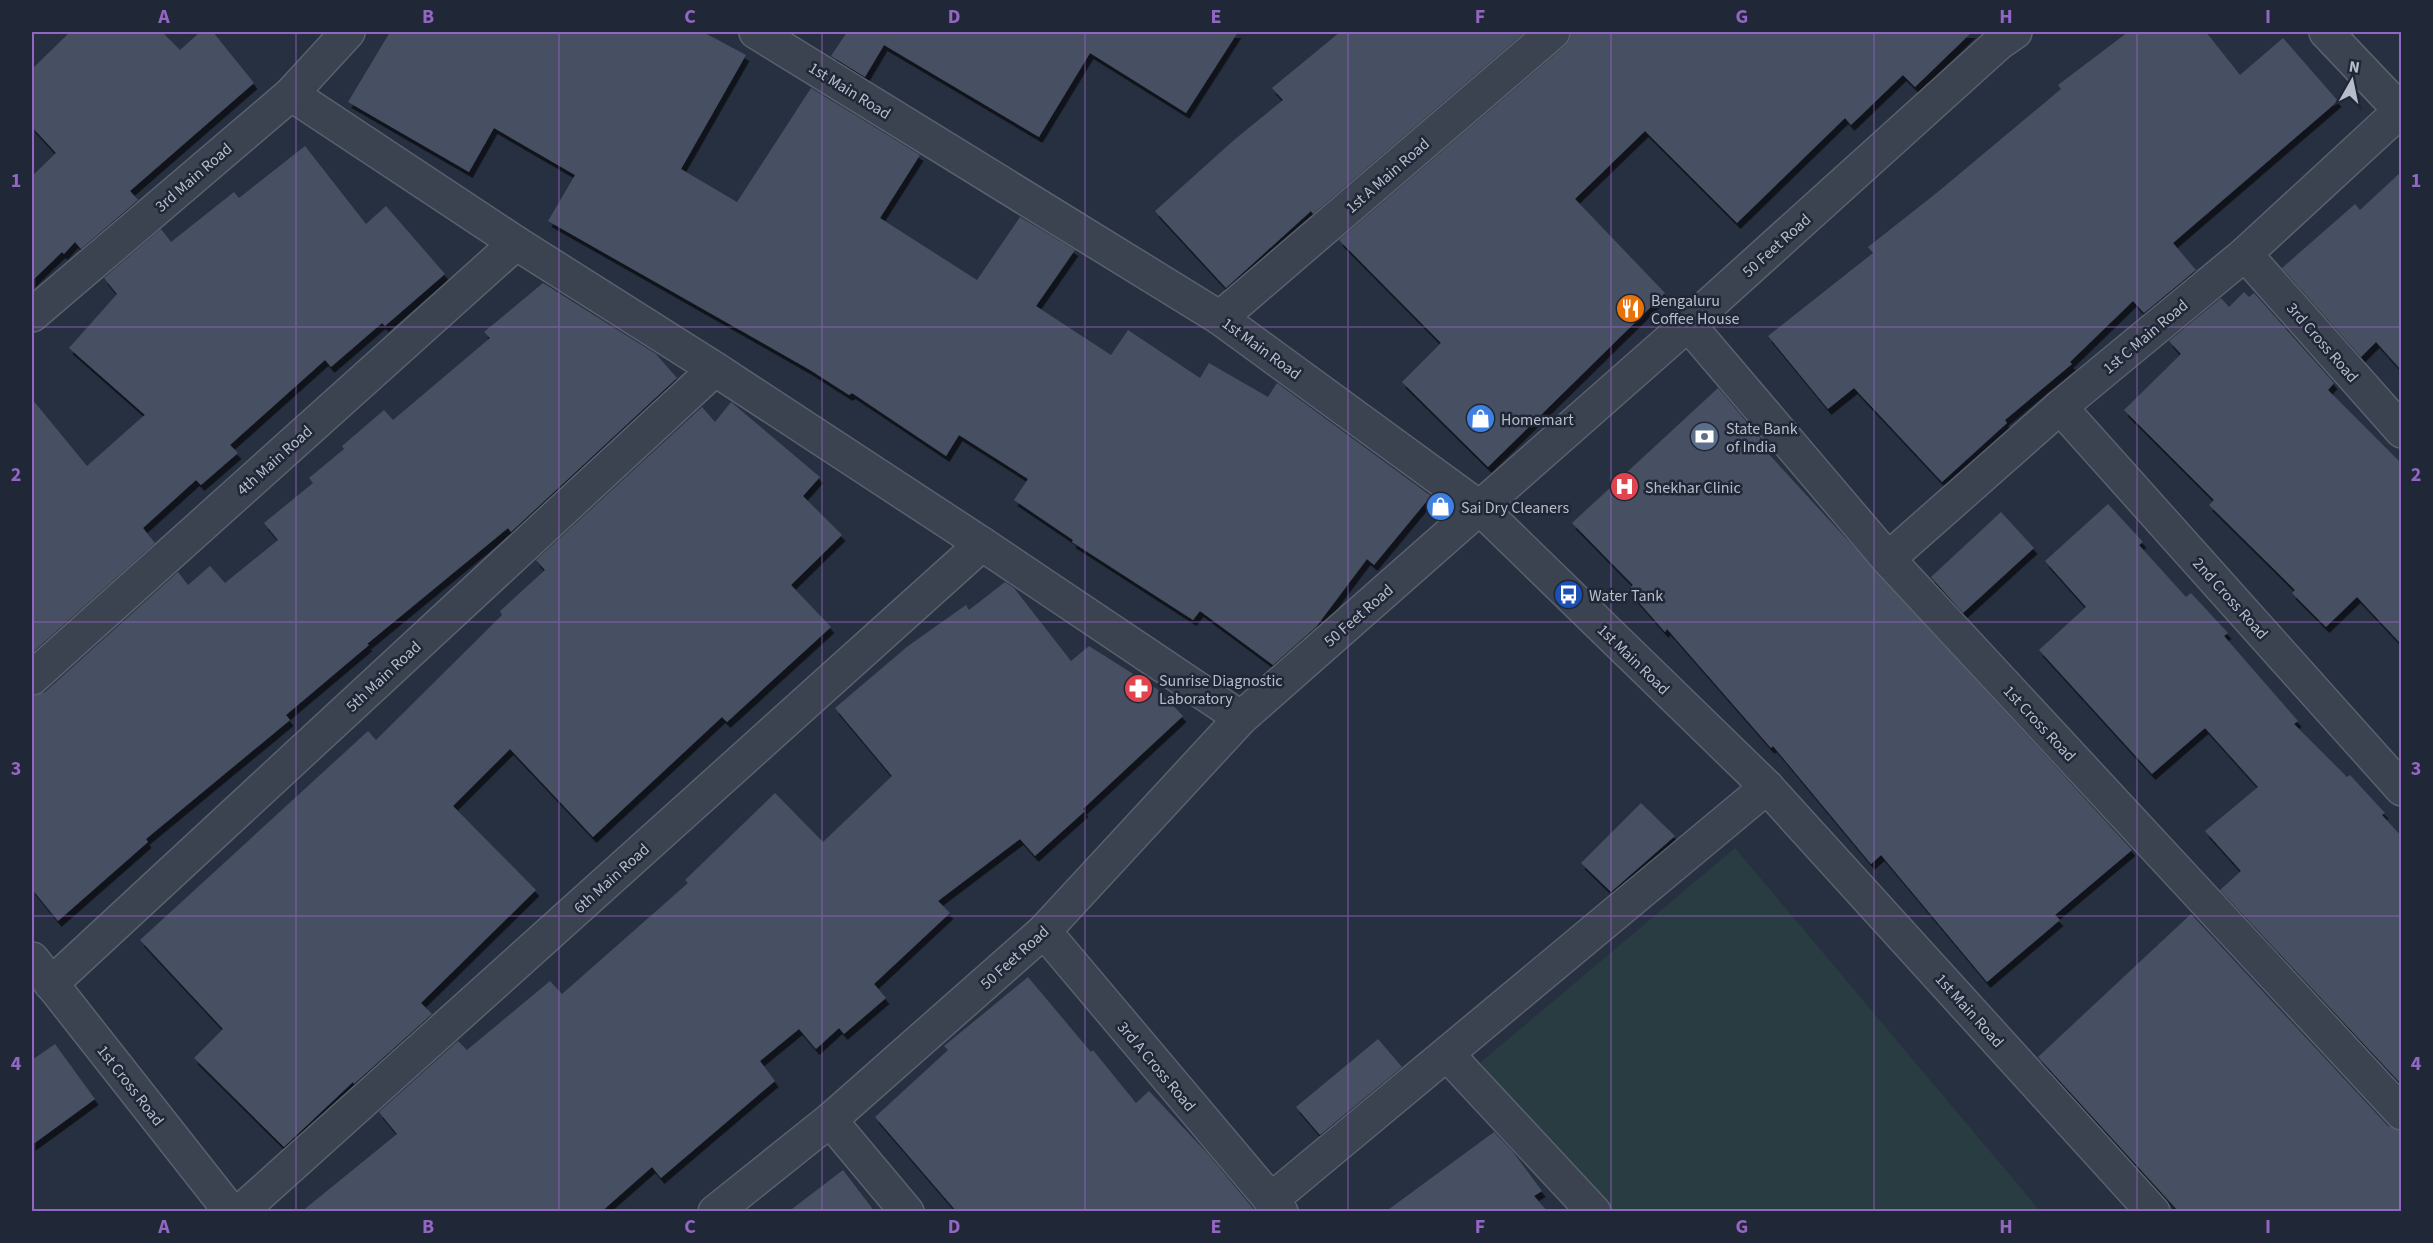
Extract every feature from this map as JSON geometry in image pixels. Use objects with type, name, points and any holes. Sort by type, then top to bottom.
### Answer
[{"type":"street","name":"3rd Main Road","points":[[32,315],[291,94],[348,32]]},
{"type":"street","name":"1st Main Road","points":[[756,32],[1221,318],[1480,508],[1767,787],[2153,1212]]},
{"type":"street","name":"1st A Main Road","points":[[1221,318],[1553,32]]},
{"type":"street","points":[[2326,32],[2401,112]]},
{"type":"street","name":"50 Feet Road","points":[[715,1212],[830,1120],[1044,932],[1241,718],[1688,324],[2001,35]]},
{"type":"street","points":[[291,94],[516,243],[715,369],[982,544],[1241,718]]},
{"type":"street","name":"1st C Main Road","points":[[1888,559],[2060,407],[2245,254],[2401,112]]},
{"type":"street","name":"4th Main Road","points":[[32,678],[516,243]]},
{"type":"street","name":"3rd Cross Road","points":[[2245,254],[2402,431]]},
{"type":"street","name":"1st Cross Road","points":[[1688,324],[1888,559],[2402,1113]]},
{"type":"street","name":"5th Main Road","points":[[51,984],[715,369]]},
{"type":"street","name":"2nd Cross Road","points":[[2060,407],[2402,789]]},
{"type":"street","name":"6th Main Road","points":[[240,1212],[982,544]]},
{"type":"street","points":[[1276,1206],[1447,1054],[1767,787]]},
{"type":"street","name":"3rd A Cross Road","points":[[1044,932],[1276,1206]]},
{"type":"street","name":"1st Cross Road","points":[[32,959],[231,1212]]},
{"type":"street","points":[[1447,1054],[1594,1212]]},
{"type":"street","points":[[830,1120],[907,1212]]},
{"type":"green space","points":[[1735,848],[2040,1211],[1608,1211],[1480,1063]]},
{"type":"building","points":[[70,32],[162,32],[180,50],[200,32],[213,32],[254,83],[130,191],[138,200],[81,249],[75,242],[32,281],[32,176],[56,153],[32,127],[32,69]]},
{"type":"building","points":[[390,32],[703,32],[746,55],[681,169],[737,202],[811,88],[920,155],[880,218],[977,280],[1020,217],[1075,250],[1036,306],[1111,355],[1128,330],[1200,378],[1209,363],[1268,397],[1277,383],[1431,496],[1374,565],[1367,559],[1316,627],[1273,665],[1200,611],[1193,620],[1072,542],[1073,540],[1014,500],[1028,479],[959,435],[946,456],[852,393],[849,395],[810,370],[548,221],[575,175],[494,128],[469,172],[348,102]]},
{"type":"building","points":[[847,32],[1238,32],[1186,113],[1090,53],[1039,137],[884,45],[865,77],[831,56]]},
{"type":"building","points":[[1340,32],[1525,32],[1313,214],[1311,211],[1226,288],[1155,211],[1234,140],[1283,100],[1272,88]]},
{"type":"building","points":[[1571,32],[1972,32],[1915,87],[1903,75],[1851,125],[1845,118],[1737,223],[1645,131],[1575,199],[1665,293],[1488,467],[1402,382],[1441,343],[1339,240],[1565,46],[1570,39]]},
{"type":"building","points":[[2128,32],[2206,32],[2240,75],[2283,38],[2338,101],[2173,243],[2196,270],[2144,313],[2133,301],[2070,362],[2072,364],[2005,420],[2007,423],[1942,482],[1854,388],[1828,409],[1768,336],[1873,253],[1868,247],[2061,89],[2058,85]]},
{"type":"building","points":[[305,146],[366,224],[386,206],[445,274],[385,326],[382,323],[331,367],[325,360],[230,445],[238,453],[201,485],[196,480],[143,528],[155,543],[32,653],[32,399],[87,466],[145,415],[69,348],[117,294],[104,278],[161,229],[171,242],[234,192],[239,198]]},
{"type":"building","points":[[2402,171],[2402,371],[2376,342],[2361,357],[2282,268],[2355,204],[2360,210]]},
{"type":"building","points":[[543,283],[656,354],[677,378],[511,532],[508,528],[367,644],[369,645],[286,715],[290,720],[146,839],[148,842],[58,921],[32,889],[32,696],[45,692],[178,572],[188,585],[210,566],[225,583],[278,540],[264,523],[313,483],[309,478],[344,449],[342,446],[384,410],[393,420],[490,338],[484,332]]},
{"type":"building","points":[[2244,292],[2249,297],[2254,293],[2334,383],[2328,390],[2402,464],[2402,645],[2357,597],[2326,627],[2292,593],[2295,590],[2209,505],[2214,500],[2124,410],[2181,354],[2169,341],[2221,298],[2229,307]]},
{"type":"building","points":[[1718,388],[1768,447],[1765,450],[2132,850],[2055,915],[2060,920],[1987,982],[1881,855],[1871,864],[1773,746],[1771,748],[1667,629],[1665,632],[1628,590],[1633,585],[1572,523]]},
{"type":"building","points":[[731,402],[820,477],[803,496],[842,535],[791,585],[831,627],[727,722],[722,717],[593,837],[510,749],[453,806],[536,890],[421,1003],[432,1014],[354,1084],[353,1082],[284,1147],[194,1058],[223,1029],[140,940],[368,731],[376,740],[502,615],[500,611],[545,570],[536,560],[702,407],[715,422]]},
{"type":"building","points":[[2108,504],[2143,542],[2139,545],[2186,597],[2191,593],[2228,633],[2224,636],[2298,721],[2294,724],[2347,777],[2350,775],[2385,813],[2382,815],[2402,837],[2402,1085],[2220,890],[2241,871],[2205,831],[2258,787],[2205,728],[2152,774],[2039,650],[2086,607],[2045,561]]},
{"type":"building","points":[[2001,512],[2034,548],[1963,613],[1931,577]]},
{"type":"building","points":[[1005,582],[1014,588],[1071,661],[1089,646],[1157,689],[1183,716],[1035,856],[1020,839],[938,901],[950,913],[874,984],[886,998],[844,1034],[839,1028],[816,1049],[799,1029],[760,1061],[775,1081],[661,1178],[652,1167],[601,1212],[301,1212],[397,1134],[379,1112],[458,1041],[467,1050],[550,981],[562,994],[688,883],[685,880],[775,793],[823,842],[892,776],[835,708],[908,646],[966,605],[969,610]]},
{"type":"building","points":[[1641,803],[1675,836],[1611,892],[1581,863]]},
{"type":"building","points":[[2191,914],[2388,1126],[2402,1131],[2402,1212],[2179,1212],[2038,1057]]},
{"type":"building","points":[[1028,977],[1091,1052],[1093,1050],[1136,1103],[1149,1091],[1208,1154],[1256,1212],[957,1212],[875,1117],[948,1050],[944,1046]]},
{"type":"building","points":[[1378,1039],[1402,1067],[1320,1135],[1296,1107]]},
{"type":"building","points":[[55,1044],[95,1099],[32,1145],[32,1060]]},
{"type":"building","points":[[1494,1132],[1513,1152],[1542,1191],[1534,1196],[1548,1212],[1385,1212]]},
{"type":"building","points":[[843,1170],[875,1212],[788,1212]]},
{"type":"place","name":"Bengaluru Coffee House","points":[[1630,309]]},
{"type":"place","name":"Homemart","points":[[1480,419]]},
{"type":"place","name":"State Bank of India","points":[[1705,437]]},
{"type":"place","name":"Shekhar Clinic","points":[[1624,487]]},
{"type":"place","name":"Sai Dry Cleaners","points":[[1440,507]]},
{"type":"place","name":"Water Tank","points":[[1568,595]]},
{"type":"place","name":"Sunrise Diagnostic Laboratory","points":[[1138,689]]}]
